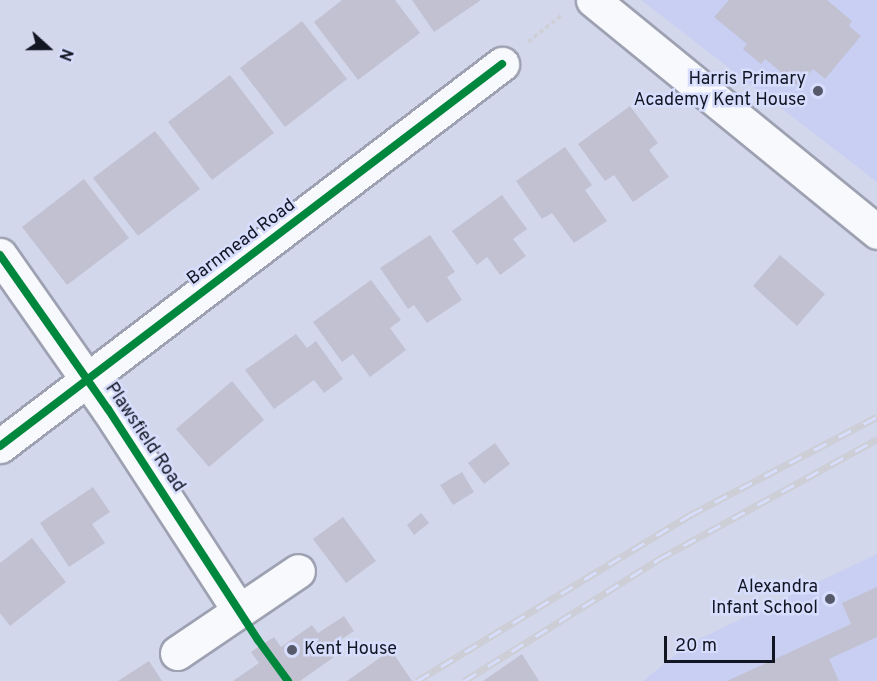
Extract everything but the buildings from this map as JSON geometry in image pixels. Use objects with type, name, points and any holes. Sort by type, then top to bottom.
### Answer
[{"type":"street","points":[[594,0],[877,232]]},
{"type":"street","name":"Barnmead Road","points":[[0,446],[502,64]]},
{"type":"street","name":"Plawsfield Road","points":[[0,255],[108,409],[239,611]]},
{"type":"street","points":[[177,653],[298,572]]},
{"type":"path","points":[[502,64],[563,14]]},
{"type":"shaded area","name":"Harris Primary Academy Kent House","points":[[641,0],[877,0],[877,182]]},
{"type":"shaded area","name":"Alexandra Infant School","points":[[877,554],[877,681],[643,681],[689,644]]},
{"type":"railway","points":[[417,681],[690,515],[877,417]]},
{"type":"railway","points":[[464,681],[659,559],[877,439]]},
{"type":"cycle path","points":[[0,446],[502,64]]},
{"type":"cycle path","points":[[0,255],[108,409],[258,640],[288,681]]},
{"type":"place","name":"Harris Primary Academy Kent House","points":[[818,91]]},
{"type":"place","name":"Alexandra Infant School","points":[[830,599]]},
{"type":"place","name":"Kent House","points":[[292,650]]}]
